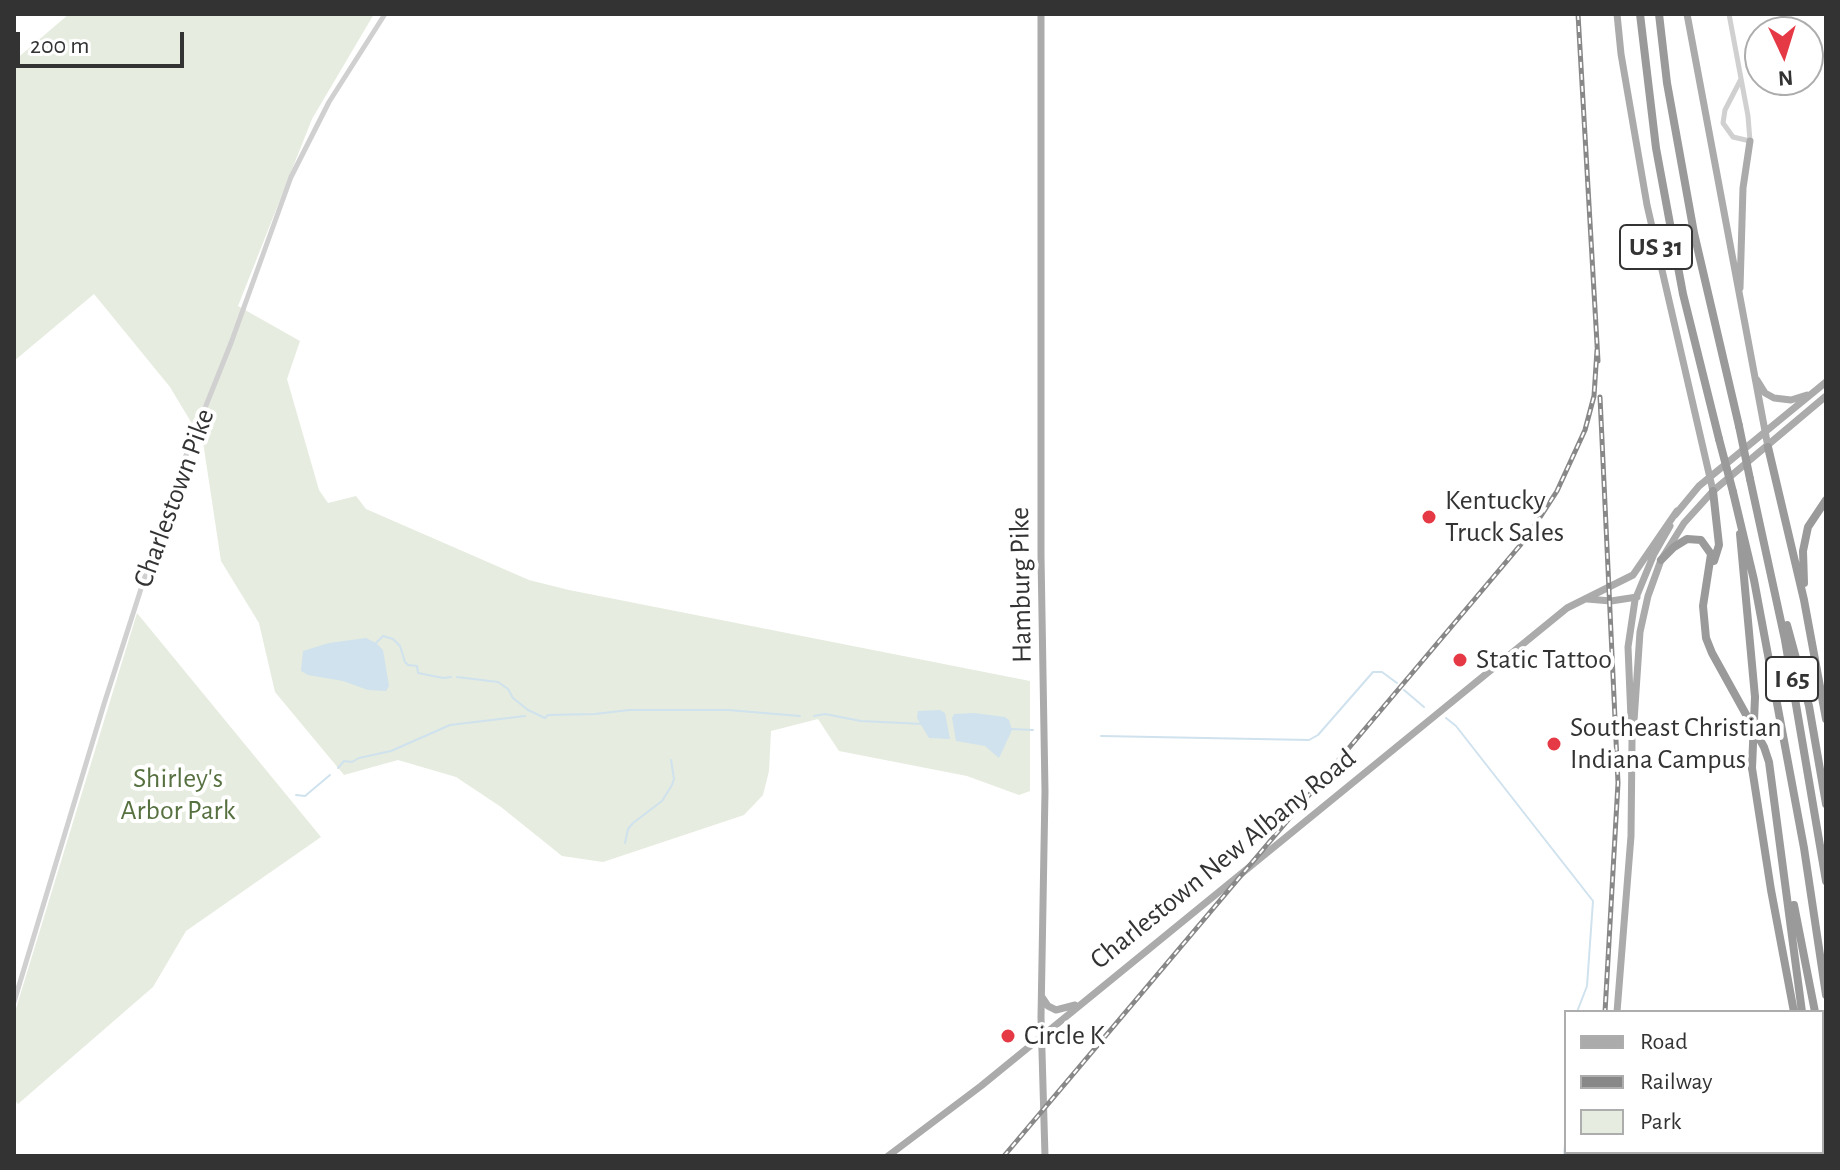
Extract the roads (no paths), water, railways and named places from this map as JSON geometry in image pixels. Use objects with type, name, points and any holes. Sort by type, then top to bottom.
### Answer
[{"type":"highway","name":"I 65","points":[[1640,14],[1656,148],[1683,294],[1754,580],[1804,848],[1826,995]]},
{"type":"highway","name":"I 65","points":[[1659,14],[1667,83],[1694,233],[1785,640],[1826,881]]},
{"type":"highway","points":[[1768,447],[1804,600],[1826,719]]},
{"type":"highway","points":[[1713,491],[1719,545],[1703,606],[1706,638],[1769,762],[1802,1010]]},
{"type":"highway","points":[[1804,600],[1803,551],[1808,527],[1826,500]]},
{"type":"highway","points":[[1737,505],[1755,697],[1752,768],[1794,1010]]},
{"type":"highway","points":[[1760,521],[1809,706],[1826,804]]},
{"type":"highway","points":[[1661,560],[1681,542],[1697,539],[1708,546],[1711,571]]},
{"type":"highway","points":[[1777,818],[1815,1010]]},
{"type":"main road","name":"Hamburg Pike","points":[[1041,14],[1041,556],[1045,651],[1042,997],[1045,1156]]},
{"type":"main road","name":"US 31","points":[[1617,14],[1647,205],[1709,478]]},
{"type":"main road","name":"US 31","points":[[1687,14],[1768,447]]},
{"type":"main road","points":[[1740,302],[1743,188],[1750,141]]},
{"type":"main road","points":[[1755,376],[1765,393],[1782,400],[1812,393]]},
{"type":"main road","points":[[1632,742],[1628,647],[1637,597],[1654,554],[1677,511],[1709,478],[1826,382]]},
{"type":"main road","points":[[1617,1010],[1631,836],[1637,660],[1648,596],[1661,560],[1684,523],[1713,491],[1826,396]]},
{"type":"main road","points":[[1709,478],[1713,491]]},
{"type":"main road","name":"Charlestown New Albany Road","points":[[888,1156],[1043,1035],[1567,608],[1633,575],[1677,511]]},
{"type":"main road","points":[[1587,599],[1611,601],[1648,596]]},
{"type":"main road","points":[[1042,997],[1048,1006],[1056,1010],[1081,1003]]},
{"type":"street","name":"Charlestown Pike","points":[[14,1002],[175,483],[231,343],[291,177],[329,102],[385,14]]},
{"type":"street","points":[[1729,14],[1741,79],[1750,141],[1733,137],[1723,123],[1725,110],[1741,79]]},
{"type":"water","points":[[366,638],[383,650],[389,686],[386,691],[368,690],[301,671],[303,651],[329,643]]},
{"type":"water","points":[[940,710],[945,713],[950,739],[929,738],[917,718],[918,711]]},
{"type":"water","points":[[974,713],[1009,720],[1012,730],[999,758],[985,746],[956,741],[954,714]]},
{"type":"waterway","points":[[376,643],[383,636],[393,639],[400,646],[405,662],[417,666],[418,673],[451,677]]},
{"type":"waterway","points":[[1101,736],[1309,740],[1318,735],[1373,672],[1382,672],[1397,683]]},
{"type":"waterway","points":[[457,677],[498,682],[528,710],[545,718],[548,715],[629,710],[728,710],[800,716]]},
{"type":"waterway","points":[[1404,690],[1424,707]]},
{"type":"waterway","points":[[814,716],[825,714],[861,721],[923,724]]},
{"type":"waterway","points":[[338,768],[344,761],[352,762],[391,751],[450,725],[525,716]]},
{"type":"waterway","points":[[1446,718],[1456,726],[1593,901],[1587,986],[1578,1010]]},
{"type":"waterway","points":[[1011,729],[1033,730]]},
{"type":"waterway","points":[[625,843],[628,829],[662,801],[672,785],[671,760]]},
{"type":"waterway","points":[[296,795],[305,796],[330,775]]},
{"type":"railway","points":[[1578,14],[1598,361]]},
{"type":"railway","points":[[1004,1156],[1528,536],[1557,491],[1585,430],[1594,396],[1597,350]]},
{"type":"railway","points":[[1600,397],[1618,783],[1605,1010]]},
{"type":"place","name":"Kentucky Truck Sales","points":[[1429,517]]},
{"type":"place","name":"Static Tattoo","points":[[1460,660]]},
{"type":"place","name":"Southeast Christian Indiana Campus","points":[[1554,744]]},
{"type":"place","name":"Circle K","points":[[1008,1036]]},
{"type":"park label","name":"Shirley's Arbor Park","points":[[178,795]]}]
